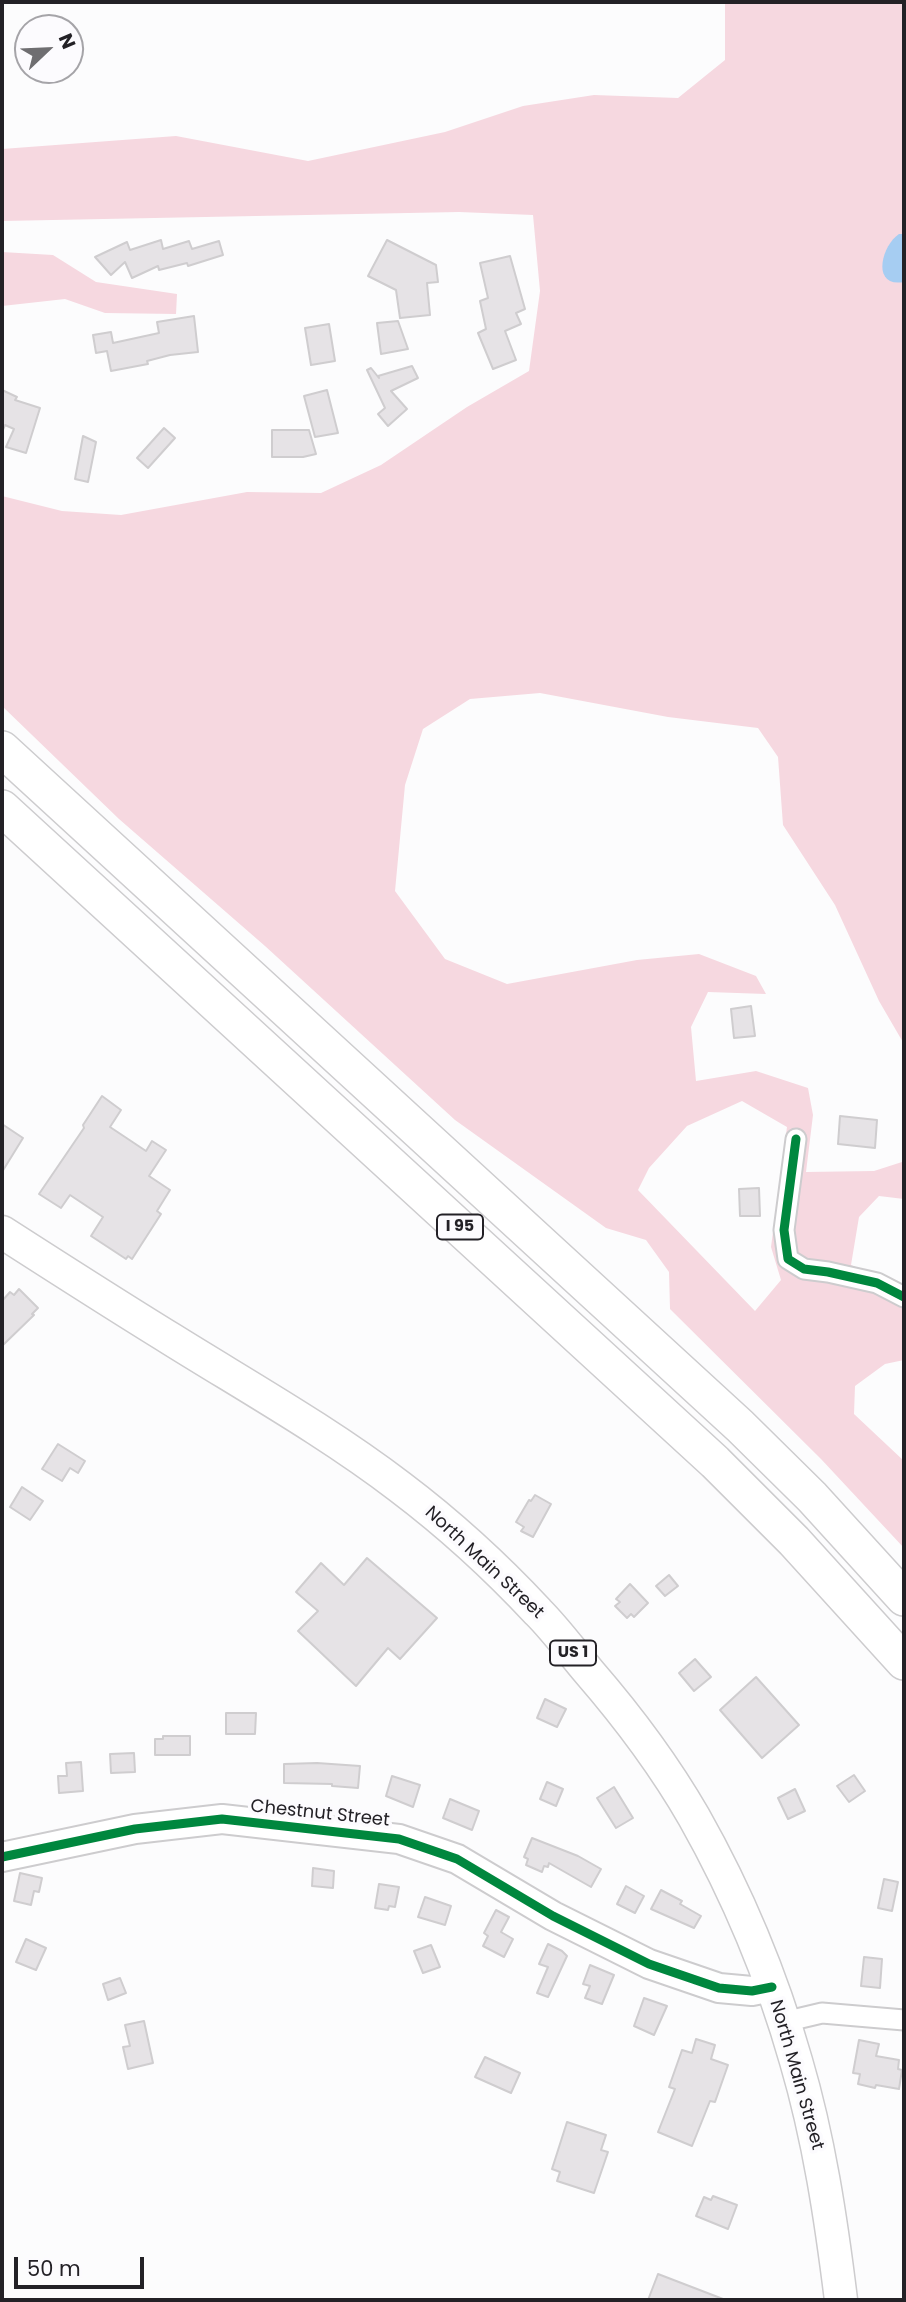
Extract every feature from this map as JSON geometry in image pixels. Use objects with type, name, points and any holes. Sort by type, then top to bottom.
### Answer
[{"type":"highway","name":"I 95","points":[[2,749],[740,1426],[812,1497],[904,1598]]},
{"type":"highway","name":"I 95","points":[[2,808],[715,1462],[794,1541],[904,1662]]},
{"type":"main road","name":"North Main Street","points":[[2,1232],[354,1454],[402,1488],[539,1613],[631,1721],[693,1816],[736,1899],[772,1987],[797,2063],[820,2159],[841,2300]]},
{"type":"street","points":[[796,1139],[784,1230],[788,1259],[804,1269],[877,1283],[904,1297]]},
{"type":"street","name":"Chestnut Street","points":[[2,1857],[135,1829],[222,1819],[399,1839],[457,1859],[553,1916],[649,1964],[719,1988],[752,1991],[772,1987]]},
{"type":"street","points":[[784,2022],[822,2013],[904,2020]]},
{"type":"shaded area","points":[[725,2],[904,2],[904,1044],[879,1001],[835,905],[783,825],[778,757],[758,728],[668,717],[540,693],[470,699],[423,729],[405,785],[395,891],[445,959],[507,984],[637,960],[699,954],[756,976],[766,994],[708,992],[691,1027],[696,1081],[756,1071],[808,1088],[813,1115],[806,1172],[874,1171],[902,1162],[904,1155],[904,1199],[879,1196],[859,1217],[851,1265],[904,1286],[904,1360],[885,1364],[855,1386],[854,1414],[904,1461],[904,1548],[821,1459],[670,1309],[669,1272],[646,1240],[606,1228],[455,1120],[265,946],[119,819],[2,706],[2,496],[62,511],[121,515],[247,492],[321,493],[381,465],[467,407],[529,371],[540,291],[533,215],[459,212],[2,221],[2,149],[176,136],[308,161],[445,132],[523,106],[594,95],[678,98],[725,60]],"holes":[[[742,1101],[787,1127],[771,1247],[781,1280],[755,1311],[638,1190],[649,1168],[687,1126]]]},
{"type":"shaded area","points":[[2,252],[53,255],[96,282],[177,294],[176,314],[105,313],[65,299],[2,306]]},
{"type":"water","points":[[899,234],[904,234],[904,282],[894,282],[887,279],[882,265],[888,247]]},
{"type":"building","points":[[161,240],[163,249],[189,241],[192,249],[219,241],[223,255],[188,266],[187,263],[159,270],[158,266],[132,278],[125,262],[111,275],[95,257],[127,242],[130,250]]},
{"type":"building","points":[[387,240],[436,265],[438,282],[427,283],[430,315],[400,318],[396,290],[368,276]]},
{"type":"building","points":[[510,256],[525,309],[516,313],[521,324],[505,331],[516,360],[493,369],[478,333],[486,329],[480,301],[488,298],[480,263]]},
{"type":"building","points":[[194,316],[198,352],[170,355],[147,361],[148,364],[111,371],[107,351],[96,353],[93,335],[111,332],[113,343],[159,333],[157,322]]},
{"type":"building","points":[[398,321],[408,349],[381,354],[377,323]]},
{"type":"building","points":[[329,324],[335,361],[311,365],[305,328]]},
{"type":"building","points":[[412,366],[418,378],[391,391],[407,409],[388,426],[378,414],[385,408],[367,370],[371,368],[379,378],[378,376]]},
{"type":"building","points":[[2,390],[17,397],[15,400],[40,408],[26,453],[6,447],[14,429],[5,425],[2,432]]},
{"type":"building","points":[[327,390],[338,433],[315,437],[304,396]]},
{"type":"building","points":[[164,428],[175,438],[148,468],[137,458]]},
{"type":"building","points":[[272,430],[309,430],[316,454],[303,457],[272,457]]},
{"type":"building","points":[[83,436],[96,442],[88,482],[75,479]]},
{"type":"building","points":[[751,1006],[755,1036],[734,1038],[731,1009]]},
{"type":"building","points":[[102,1096],[121,1110],[110,1127],[146,1151],[152,1141],[166,1150],[149,1176],[170,1190],[157,1211],[161,1214],[132,1259],[128,1256],[126,1259],[91,1236],[103,1217],[70,1195],[61,1208],[39,1194],[84,1128],[83,1125]]},
{"type":"building","points":[[840,1116],[877,1120],[875,1148],[838,1144]]},
{"type":"building","points":[[2,1124],[23,1138],[2,1172]]},
{"type":"building","points":[[759,1188],[760,1216],[740,1216],[739,1189]]},
{"type":"building","points":[[19,1289],[38,1308],[2,1346],[2,1301],[10,1292],[14,1295]]},
{"type":"building","points":[[58,1444],[85,1461],[78,1473],[70,1468],[62,1481],[42,1469]]},
{"type":"building","points":[[22,1487],[43,1501],[30,1520],[10,1507]]},
{"type":"building","points":[[535,1495],[551,1504],[533,1537],[521,1531],[524,1527],[516,1522]]},
{"type":"building","points":[[367,1558],[437,1618],[400,1659],[388,1648],[356,1686],[298,1631],[318,1611],[296,1592],[321,1563],[344,1585]]},
{"type":"building","points":[[669,1575],[678,1586],[665,1596],[656,1586]]},
{"type":"building","points":[[630,1584],[648,1603],[634,1617],[631,1614],[627,1618],[615,1606],[620,1602],[616,1599]]},
{"type":"building","points":[[695,1659],[711,1677],[694,1691],[679,1673]]},
{"type":"building","points":[[756,1677],[799,1725],[762,1758],[720,1710]]},
{"type":"building","points":[[545,1699],[566,1709],[557,1727],[537,1718]]},
{"type":"building","points":[[226,1713],[256,1713],[255,1734],[226,1734]]},
{"type":"building","points":[[163,1736],[190,1736],[190,1755],[155,1755],[155,1739],[163,1739]]},
{"type":"building","points":[[134,1753],[135,1772],[111,1773],[110,1754]]},
{"type":"building","points":[[81,1762],[83,1791],[59,1793],[58,1776],[67,1776],[66,1763]]},
{"type":"building","points":[[284,1764],[360,1766],[358,1788],[332,1784],[284,1783]]},
{"type":"building","points":[[854,1775],[865,1791],[849,1802],[837,1786]]},
{"type":"building","points":[[392,1776],[420,1785],[413,1807],[386,1796]]},
{"type":"building","points":[[547,1782],[563,1789],[556,1806],[540,1799]]},
{"type":"building","points":[[614,1787],[633,1818],[616,1828],[597,1798]]},
{"type":"building","points":[[795,1789],[805,1811],[788,1819],[778,1798]]},
{"type":"building","points":[[450,1799],[479,1811],[472,1830],[443,1818]]},
{"type":"building","points":[[532,1838],[578,1856],[601,1869],[591,1887],[549,1863],[548,1867],[544,1866],[542,1872],[526,1865],[528,1859],[524,1857]]},
{"type":"building","points":[[313,1868],[334,1871],[333,1888],[312,1886]]},
{"type":"building","points":[[20,1873],[42,1878],[39,1892],[34,1891],[31,1905],[14,1901]]},
{"type":"building","points":[[884,1879],[898,1882],[892,1911],[878,1908]]},
{"type":"building","points":[[379,1884],[399,1887],[395,1907],[389,1906],[388,1910],[375,1908]]},
{"type":"building","points":[[626,1886],[644,1896],[635,1913],[617,1904]]},
{"type":"building","points":[[661,1890],[682,1901],[680,1904],[701,1916],[694,1928],[651,1909]]},
{"type":"building","points":[[425,1897],[451,1906],[445,1925],[418,1917]]},
{"type":"building","points":[[496,1910],[509,1917],[501,1932],[513,1939],[504,1957],[483,1946],[488,1936],[484,1933]]},
{"type":"building","points":[[26,1939],[46,1948],[36,1970],[16,1962]]},
{"type":"building","points":[[548,1944],[567,1956],[548,1997],[537,1993],[548,1967],[539,1964]]},
{"type":"building","points":[[431,1945],[440,1967],[423,1973],[414,1951]]},
{"type":"building","points":[[864,1957],[882,1959],[880,1988],[861,1986]]},
{"type":"building","points":[[590,1965],[614,1975],[602,2004],[585,1998],[590,1986],[583,1984]]},
{"type":"building","points":[[120,1978],[126,1993],[108,2000],[103,1984]]},
{"type":"building","points":[[644,1998],[667,2006],[654,2035],[634,2026]]},
{"type":"building","points":[[144,2021],[153,2063],[128,2069],[123,2047],[130,2046],[125,2025]]},
{"type":"building","points":[[696,2039],[715,2045],[711,2059],[728,2065],[715,2102],[710,2101],[692,2146],[658,2132],[675,2089],[669,2087],[682,2050],[692,2053]]},
{"type":"building","points":[[859,2040],[879,2044],[876,2056],[899,2060],[898,2069],[902,2070],[899,2089],[858,2084],[860,2074],[853,2073]]},
{"type":"building","points":[[485,2057],[520,2073],[511,2093],[475,2077]]},
{"type":"building","points":[[567,2122],[606,2135],[601,2150],[608,2152],[594,2193],[557,2181],[560,2172],[552,2169]]},
{"type":"building","points":[[713,2196],[737,2205],[728,2229],[696,2216],[704,2197],[711,2200]]},
{"type":"building","points":[[658,2274],[723,2299],[648,2300]]},
{"type":"cycle path","points":[[796,1139],[784,1230],[788,1259],[804,1269],[877,1283],[904,1297]]},
{"type":"cycle path","points":[[2,1857],[135,1829],[222,1819],[399,1839],[457,1859],[553,1916],[649,1964],[719,1988],[752,1991],[772,1987]]}]
